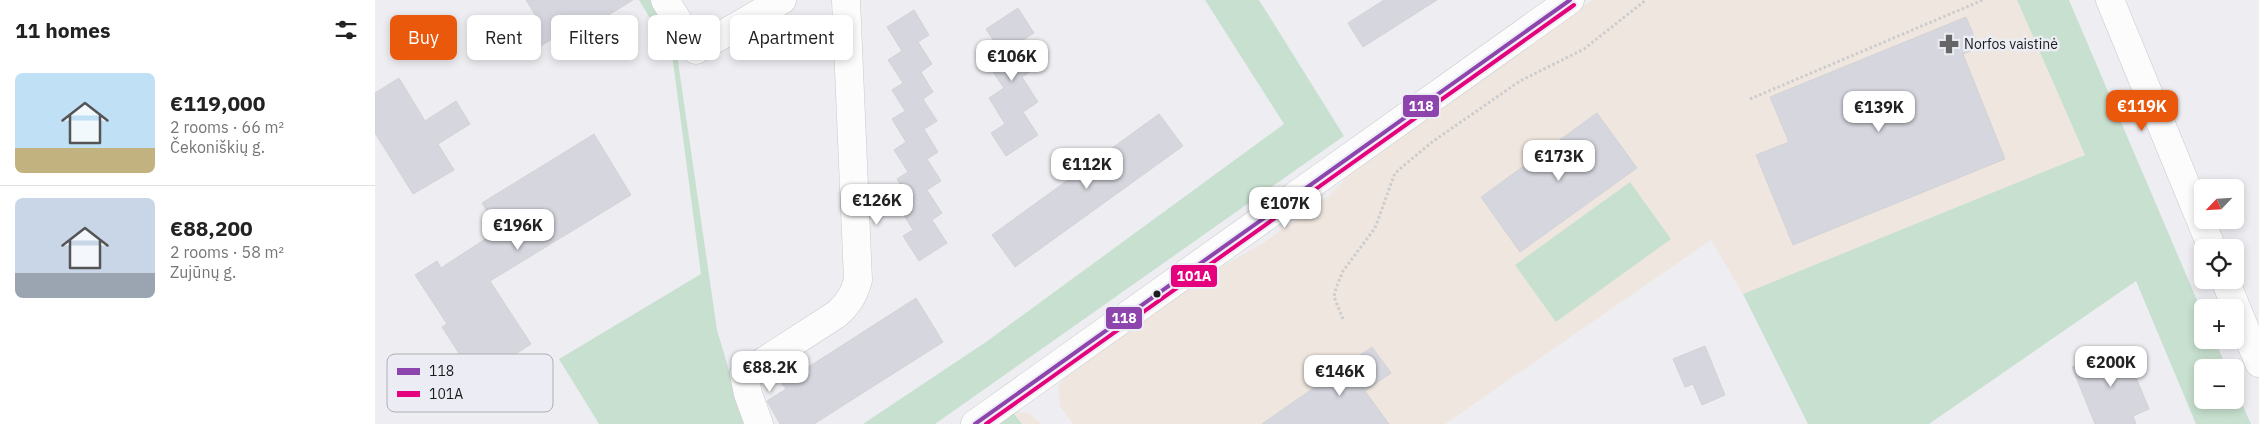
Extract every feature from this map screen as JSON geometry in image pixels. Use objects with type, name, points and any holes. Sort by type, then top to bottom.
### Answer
[{"type":"main road","points":[[665,0],[696,50],[782,0]]},
{"type":"main road","points":[[759,424],[748,394],[744,374],[837,314],[854,294],[858,280],[846,0]]},
{"type":"main road","points":[[975,424],[1570,0]]},
{"type":"main road","points":[[2110,0],[2208,239]]},
{"type":"main road","points":[[2229,289],[2259,363]]},
{"type":"path","points":[[1343,319],[1334,297],[1336,288],[1343,272],[1375,228],[1395,174],[1432,142],[1520,81],[1584,49],[1646,0]]},
{"type":"path","points":[[1750,99],[1983,0]]},
{"type":"shaded area","points":[[1592,0],[2017,0],[2085,155],[1743,294],[1711,240],[1445,424],[1073,424],[1060,406],[1058,387],[1072,366],[1186,286],[1263,243],[1330,195],[1377,146]]},
{"type":"shaded area","points":[[1012,411],[1028,413],[1042,424],[1022,424]]},
{"type":"green space","points":[[639,0],[651,0],[661,15],[648,15]]},
{"type":"green space","points":[[1205,0],[1259,0],[1344,136],[935,424],[863,424],[986,342],[1284,124]]},
{"type":"green space","points":[[2017,0],[2069,0],[2196,299],[2194,299],[2194,349],[2219,349],[2223,359],[2194,359],[2194,409],[2244,408],[2251,424],[2196,424],[2136,281],[1929,424],[1808,424],[1743,294],[2085,155]]},
{"type":"green space","points":[[673,60],[678,60],[717,330],[745,424],[599,424],[559,359],[701,274]]},
{"type":"green space","points":[[1630,182],[1671,239],[1556,322],[1515,265]]},
{"type":"green space","points":[[1012,411],[1022,424],[995,424]]},
{"type":"building","points":[[526,0],[633,0],[609,15],[551,15],[551,40],[541,46],[541,15],[535,15]]},
{"type":"building","points":[[1384,0],[1437,0],[1363,47],[1348,23]]},
{"type":"building","points":[[1018,8],[1034,33],[1020,42],[1037,67],[1022,77],[1038,102],[1023,112],[1038,135],[1006,156],[991,133],[1005,124],[989,98],[1004,88],[987,63],[1002,53],[986,29]]},
{"type":"building","points":[[914,10],[929,35],[918,42],[932,64],[921,72],[933,92],[923,99],[937,121],[924,129],[938,152],[927,159],[941,181],[927,190],[942,213],[932,220],[947,243],[919,261],[903,236],[913,230],[899,207],[910,200],[897,179],[908,172],[894,150],[906,142],[892,119],[905,111],[892,90],[903,83],[888,60],[902,51],[887,27]]},
{"type":"building","points":[[1966,17],[1979,48],[1963,54],[2005,159],[1793,245],[1756,155],[1789,142],[1770,97]]},
{"type":"building","points":[[399,78],[425,121],[456,101],[470,124],[438,144],[454,170],[413,194],[375,133],[375,93]]},
{"type":"building","points":[[1597,113],[1637,168],[1520,252],[1481,197]]},
{"type":"building","points":[[1159,114],[1183,146],[1015,267],[992,235]]},
{"type":"building","points":[[594,134],[631,195],[490,281],[531,344],[516,354],[459,354],[442,327],[447,324],[415,275],[437,261],[441,268],[499,230],[482,203]]},
{"type":"building","points":[[916,298],[943,342],[814,424],[780,424],[767,401],[786,389],[782,384]]},
{"type":"building","points":[[1705,346],[1725,395],[1702,405],[1693,384],[1685,387],[1673,359]]},
{"type":"building","points":[[2123,346],[2149,409],[2133,416],[2136,424],[2095,424],[2072,367]]},
{"type":"building","points":[[1372,347],[1391,373],[1365,391],[1389,424],[1262,424]]},
{"type":"transit line","name":"118","points":[[975,424],[1570,0]]},
{"type":"transit line","name":"101A","points":[[986,424],[1574,5]]},
{"type":"place","name":"Norfos vaistinė","points":[[1949,44]]}]
